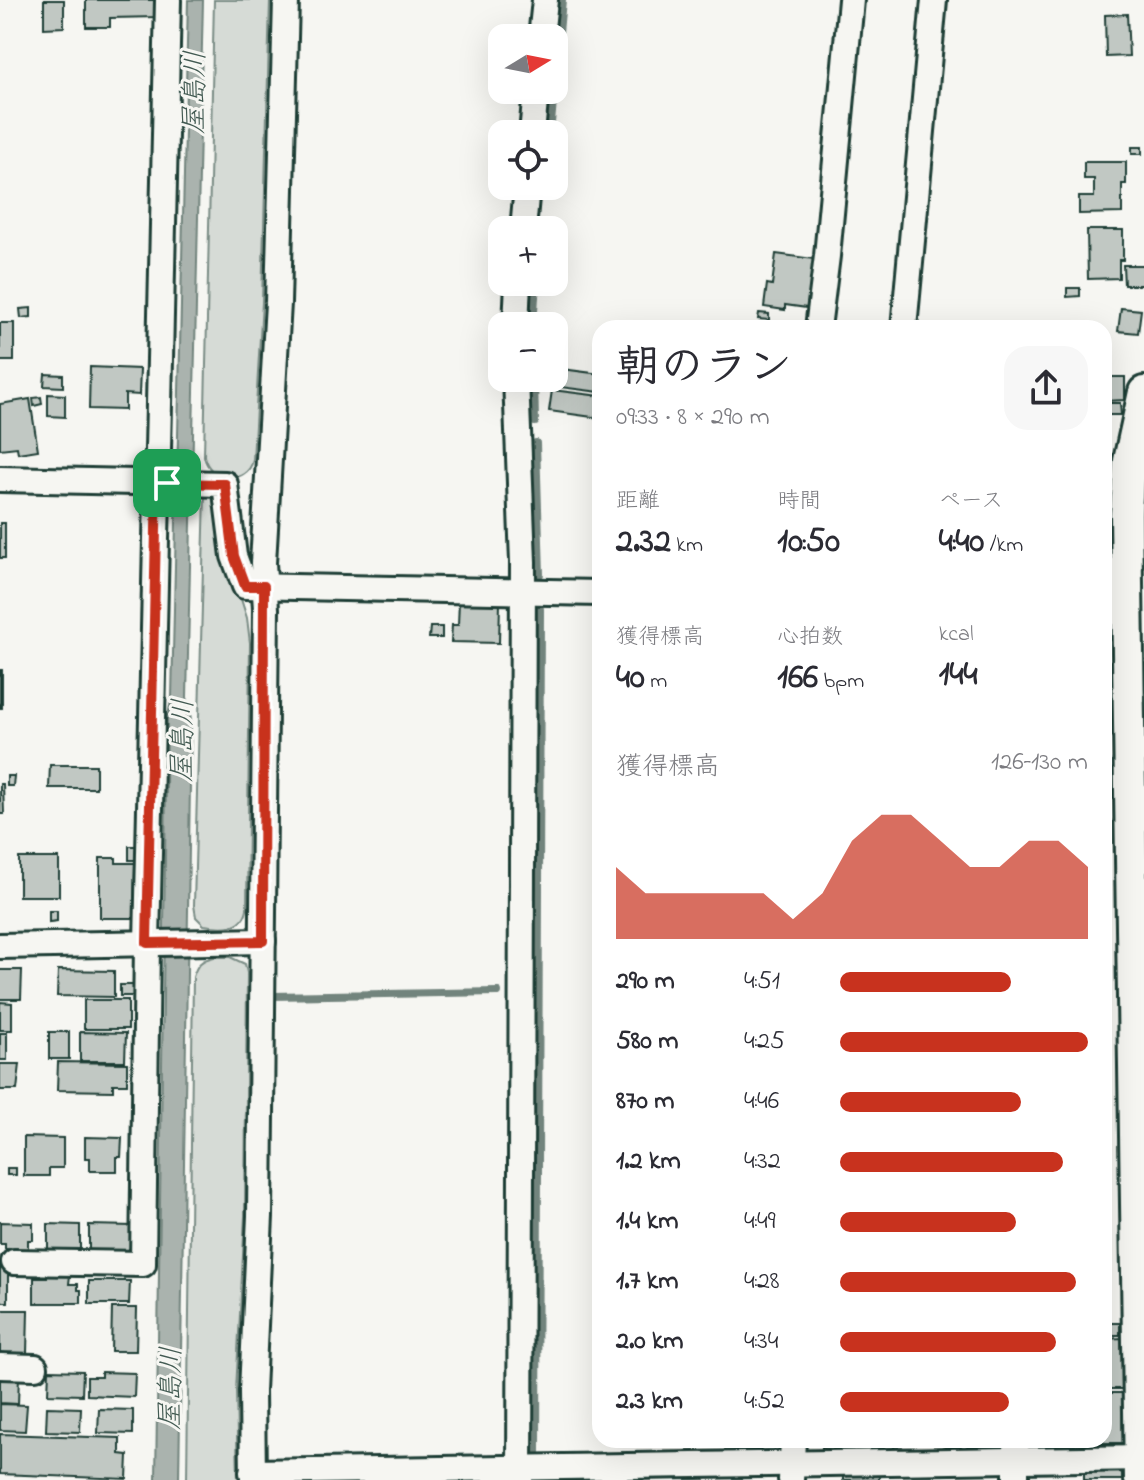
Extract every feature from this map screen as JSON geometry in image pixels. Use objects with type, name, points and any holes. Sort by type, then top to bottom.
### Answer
[{"type":"street","points":[[14,1262],[143,1264],[162,483],[168,0]]},
{"type":"street","points":[[286,0],[278,303],[263,563],[260,1216],[252,1391],[253,1476],[520,1474],[792,1461],[1016,1460],[1141,1465],[1137,807],[1116,589],[1126,487],[1144,392]]},
{"type":"street","points":[[542,24],[545,0]]},
{"type":"street","points":[[819,320],[851,0]]},
{"type":"street","points":[[905,320],[934,0]]},
{"type":"street","points":[[516,392],[522,592],[520,1474]]},
{"type":"street","points":[[0,479],[225,484],[234,556],[245,586],[592,593]]},
{"type":"street","points":[[0,946],[263,941]]},
{"type":"street","points":[[0,1366],[35,1367]]},
{"type":"shaded area","points":[[214,0],[270,0],[262,302],[253,460],[244,474],[228,478],[213,471],[204,456]]},
{"type":"shaded area","points":[[205,493],[217,494],[233,574],[247,618],[250,643],[247,909],[241,921],[224,927],[204,925],[196,917],[194,905]]},
{"type":"shaded area","points":[[214,957],[230,957],[245,964],[247,973],[245,1216],[236,1391],[238,1480],[187,1480],[193,977],[200,963]]},
{"type":"water","name":"屋島川","points":[[188,0],[203,0],[187,697],[191,720],[179,1480],[156,1480],[167,719],[172,697]]},
{"type":"building","points":[[44,0],[64,0],[64,27],[44,28]]},
{"type":"building","points":[[86,0],[158,0],[158,17],[110,18],[110,27],[86,27]]},
{"type":"building","points":[[1127,14],[1129,56],[1106,57],[1105,15]]},
{"type":"building","points":[[1132,147],[1142,147],[1142,154],[1132,154]]},
{"type":"building","points":[[1084,162],[1126,162],[1122,213],[1079,214],[1079,197],[1094,197],[1094,179],[1084,179]]},
{"type":"building","points":[[1087,230],[1123,230],[1123,260],[1119,260],[1119,278],[1088,279]]},
{"type":"building","points":[[776,254],[814,259],[807,308],[785,305],[785,310],[764,307],[767,284],[772,285]]},
{"type":"building","points":[[1123,265],[1143,265],[1143,285],[1124,285]]},
{"type":"building","points":[[1067,288],[1080,288],[1080,296],[1067,297]]},
{"type":"building","points":[[31,308],[31,317],[21,318],[20,309]]},
{"type":"building","points":[[1121,308],[1141,310],[1138,333],[1118,331]]},
{"type":"building","points":[[759,313],[769,314],[769,320],[758,319]]},
{"type":"building","points":[[0,323],[14,323],[14,361],[0,361]]},
{"type":"building","points":[[90,367],[140,369],[139,395],[125,394],[125,410],[89,409]]},
{"type":"building","points":[[568,370],[592,373],[592,391],[568,388]]},
{"type":"building","points":[[45,374],[63,375],[63,387],[44,386]]},
{"type":"building","points":[[1112,377],[1125,377],[1125,400],[1112,401]]},
{"type":"building","points":[[552,392],[592,395],[592,417],[549,411]]},
{"type":"building","points":[[48,394],[65,395],[65,417],[48,416]]},
{"type":"building","points":[[41,397],[42,404],[34,406],[33,398]]},
{"type":"building","points":[[30,399],[38,450],[18,453],[17,447],[0,449],[0,404]]},
{"type":"building","points":[[1112,403],[1120,403],[1121,415],[1112,415]]},
{"type":"building","points":[[0,523],[5,523],[5,558],[0,558]]},
{"type":"building","points":[[459,601],[500,602],[499,643],[451,642],[452,625],[458,625]]},
{"type":"building","points":[[430,627],[442,627],[442,638],[429,638]]},
{"type":"building","points":[[2,670],[2,708],[0,708]]},
{"type":"building","points":[[50,765],[96,765],[96,788],[49,788]]},
{"type":"building","points":[[7,776],[14,776],[13,786],[7,786]]},
{"type":"building","points":[[0,784],[3,784],[4,814],[0,814]]},
{"type":"building","points":[[129,846],[139,846],[139,860],[129,860]]},
{"type":"building","points":[[19,858],[59,858],[59,896],[19,896]]},
{"type":"building","points":[[100,858],[116,858],[116,863],[135,863],[134,918],[100,918]]},
{"type":"building","points":[[49,911],[57,911],[57,921],[49,922]]},
{"type":"building","points":[[0,970],[22,970],[21,999],[0,999]]},
{"type":"building","points":[[58,970],[114,971],[114,997],[57,996]]},
{"type":"building","points":[[120,985],[137,985],[136,996],[120,996]]},
{"type":"building","points":[[84,1000],[128,1000],[128,1029],[84,1029]]},
{"type":"building","points":[[0,1002],[12,1003],[12,1030],[0,1030]]},
{"type":"building","points":[[49,1032],[69,1032],[69,1059],[49,1059]]},
{"type":"building","points":[[80,1032],[126,1033],[125,1061],[80,1061]]},
{"type":"building","points":[[0,1033],[7,1033],[7,1060],[0,1060]]},
{"type":"building","points":[[58,1062],[127,1063],[127,1084],[113,1084],[113,1091],[57,1090]]},
{"type":"building","points":[[0,1064],[20,1064],[17,1090],[0,1090]]},
{"type":"building","points":[[24,1137],[63,1138],[63,1168],[49,1168],[49,1176],[24,1176]]},
{"type":"building","points":[[85,1137],[122,1138],[117,1171],[90,1171],[90,1158],[85,1158]]},
{"type":"building","points":[[7,1168],[16,1168],[16,1175],[7,1175]]},
{"type":"building","points":[[0,1222],[33,1223],[33,1240],[28,1240],[28,1249],[5,1249],[5,1244],[0,1244]]},
{"type":"building","points":[[48,1224],[80,1225],[80,1251],[48,1251]]},
{"type":"building","points":[[89,1225],[133,1226],[133,1256],[89,1255]]},
{"type":"building","points":[[0,1263],[8,1264],[8,1302],[0,1302]]},
{"type":"building","points":[[47,1274],[70,1275],[69,1284],[78,1284],[78,1290],[81,1290],[81,1303],[34,1303],[34,1278],[47,1278]]},
{"type":"building","points":[[89,1281],[130,1281],[129,1304],[89,1304]]},
{"type":"building","points":[[112,1308],[137,1308],[136,1351],[111,1351]]},
{"type":"building","points":[[0,1310],[28,1310],[27,1353],[0,1353]]},
{"type":"building","points":[[1112,1323],[1120,1323],[1120,1335],[1112,1335]]},
{"type":"building","points":[[1122,1338],[1123,1389],[1112,1389],[1112,1339]]},
{"type":"building","points":[[49,1370],[83,1371],[82,1395],[48,1394]]},
{"type":"building","points":[[101,1372],[135,1373],[134,1397],[87,1395],[87,1377],[101,1377]]},
{"type":"building","points":[[0,1374],[19,1375],[18,1404],[0,1403]]},
{"type":"building","points":[[1112,1393],[1122,1393],[1123,1443],[1112,1443]]},
{"type":"building","points":[[0,1404],[27,1405],[25,1431],[0,1430]]},
{"type":"building","points":[[47,1407],[81,1408],[80,1432],[46,1431]]},
{"type":"building","points":[[99,1409],[133,1410],[133,1434],[98,1433]]},
{"type":"building","points":[[0,1434],[120,1438],[120,1454],[128,1455],[127,1479],[0,1474]]},
{"type":"building","points":[[822,1448],[894,1448],[894,1455],[822,1456]]},
{"type":"building","points":[[1122,1471],[1122,1480],[1084,1480],[1084,1472]]},
{"type":"building","points":[[879,1472],[879,1480],[843,1480],[843,1473]]},
{"type":"waterway","points":[[560,24],[562,0]]},
{"type":"waterway","points":[[551,120],[553,104]]},
{"type":"waterway","points":[[534,312],[535,296]]},
{"type":"waterway","points":[[534,392],[535,422]]},
{"type":"waterway","points":[[536,443],[540,574]]},
{"type":"waterway","points":[[537,1452],[540,609]]},
{"type":"waterway","points":[[272,996],[498,992]]},
{"type":"waterway","points":[[899,1448],[899,1456]]},
{"type":"route","points":[[157,483],[167,483],[225,484],[234,556],[245,586],[264,586],[263,941],[147,943],[157,483]]}]
